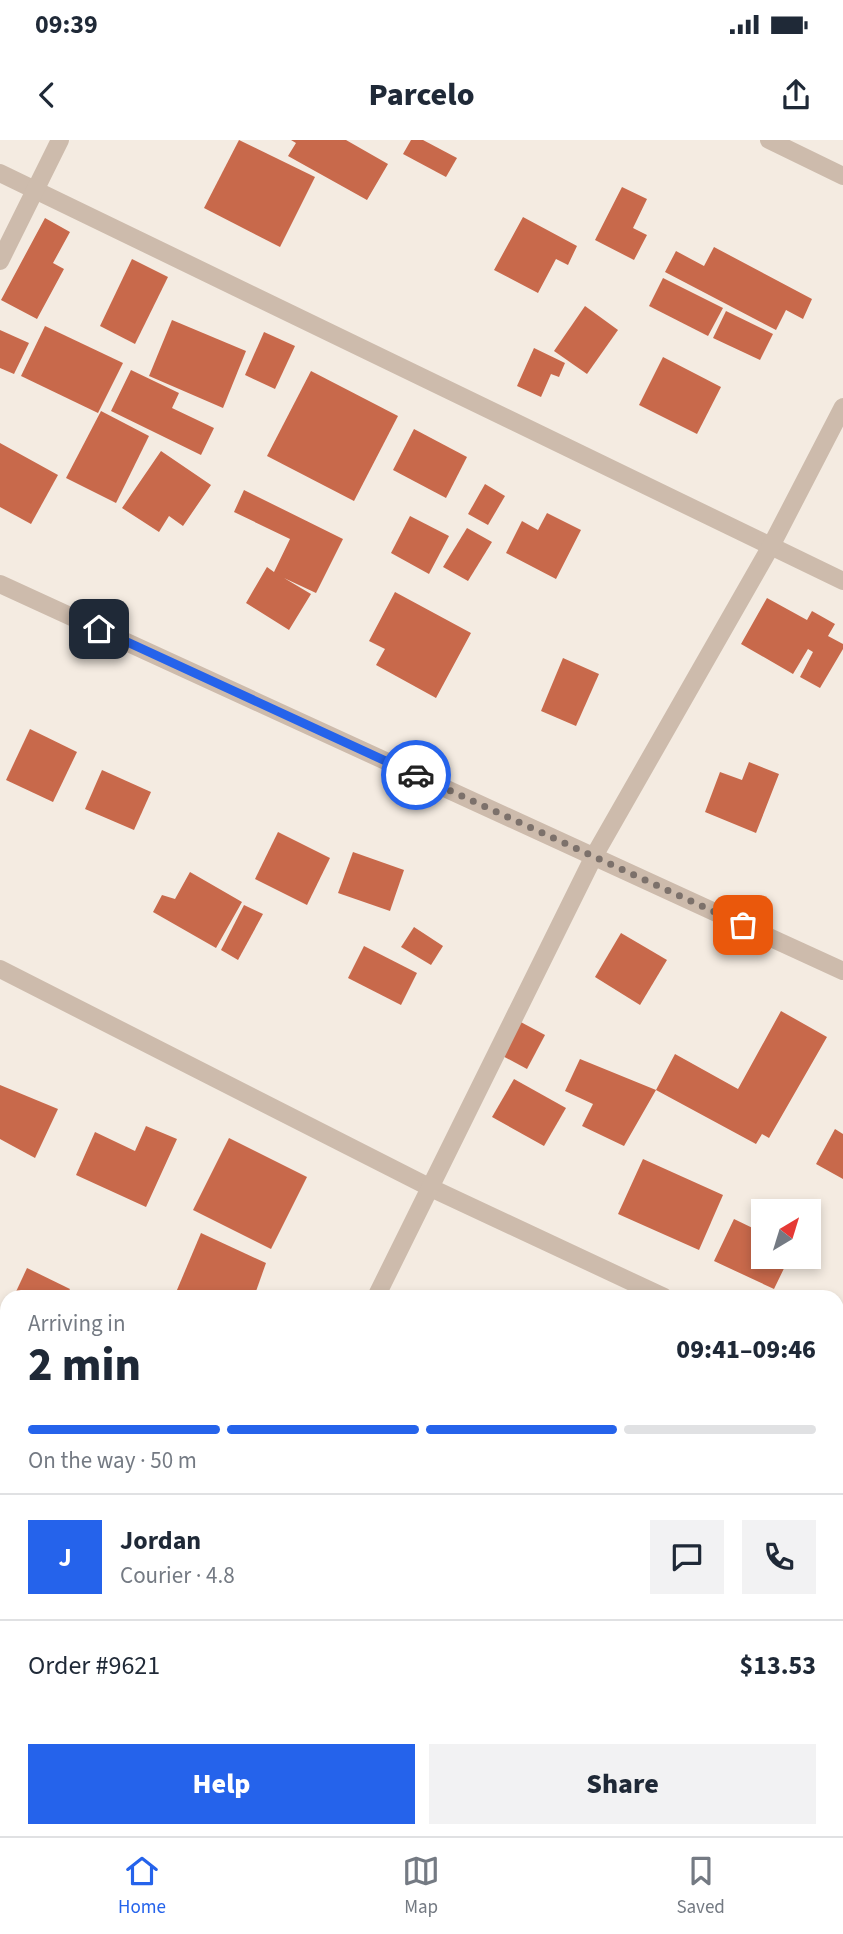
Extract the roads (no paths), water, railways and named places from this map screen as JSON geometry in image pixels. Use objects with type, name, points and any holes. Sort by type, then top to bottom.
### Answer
[{"type":"street","points":[[0,261],[60,140]]},
{"type":"street","points":[[769,140],[843,176]]},
{"type":"street","points":[[0,173],[843,582]]},
{"type":"street","points":[[380,1290],[594,856],[771,546],[843,407]]},
{"type":"street","points":[[0,584],[843,971]]},
{"type":"street","points":[[0,969],[431,1188],[649,1290]]}]
